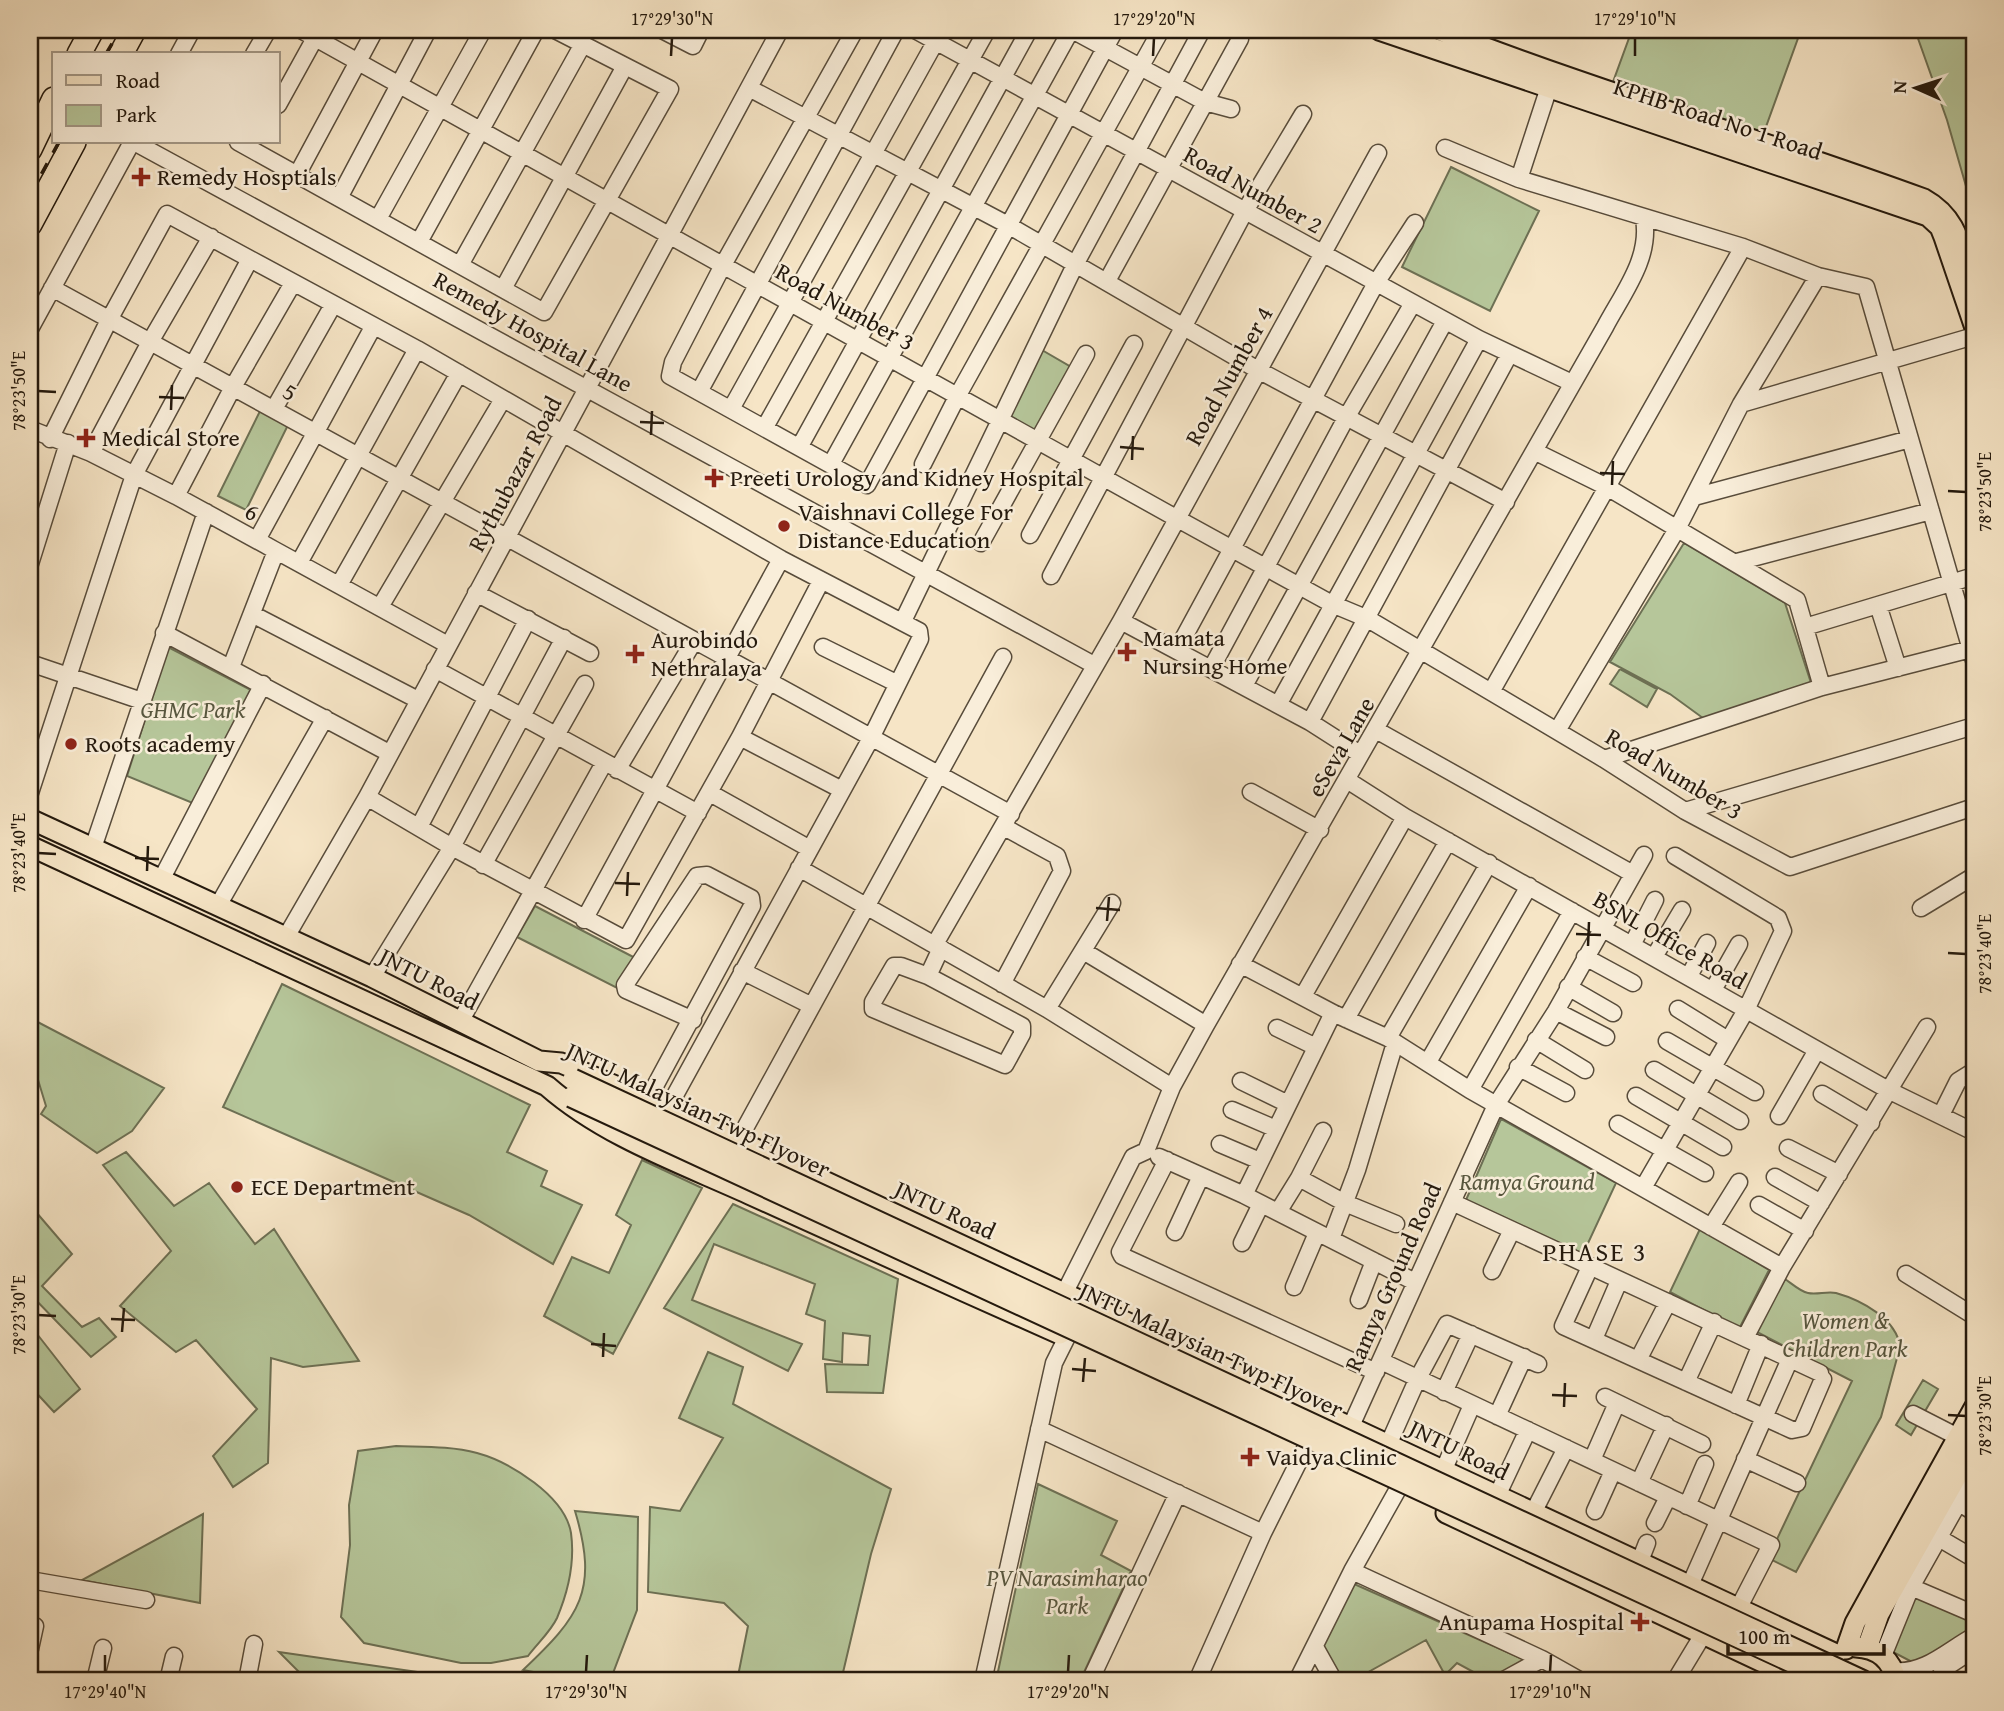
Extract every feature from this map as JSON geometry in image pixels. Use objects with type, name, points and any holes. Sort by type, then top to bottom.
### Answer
[{"type":"highway","points":[[80,52],[92,30]]},
{"type":"highway","points":[[122,52],[134,30]]},
{"type":"highway","points":[[30,149],[52,103]]},
{"type":"highway","points":[[30,224],[73,144]]},
{"type":"main road","name":"KPHB Road No 1 Road","points":[[1379,30],[1762,142],[1924,199],[1941,208],[1974,292]]},
{"type":"main road","name":"KPHB Road No 1 Road","points":[[1439,30],[1550,82]]},
{"type":"main road","name":"KPHB Road No 1 Road","points":[[1951,235],[1974,325]]},
{"type":"main road","name":"JNTU Road","points":[[38,823],[160,880],[219,904],[539,1061],[561,1063],[668,1108],[1390,1443],[1542,1517],[1643,1552],[1690,1585],[1738,1609],[1841,1651]]},
{"type":"main road","points":[[33,848],[38,823]]},
{"type":"main road","name":"JNTU Road","points":[[33,848],[547,1086],[569,1105],[597,1123],[1307,1445],[1534,1555],[1806,1681]]},
{"type":"main road","name":"JNTU Malaysian Twp Flyover","points":[[539,1061],[572,1088],[1832,1681]]},
{"type":"main road","name":"JNTU Malaysian Twp Flyover","points":[[547,1086],[572,1088],[1864,1681]]},
{"type":"main road","points":[[1889,1669],[1879,1614],[1966,1441],[1974,1408]]},
{"type":"main road","points":[[1806,1681],[1841,1651],[1855,1623],[1966,1441]]},
{"type":"main road","points":[[1534,1555],[1542,1517]]},
{"type":"main road","points":[[1841,1651],[1889,1669]]},
{"type":"street","points":[[180,52],[192,30]]},
{"type":"street","points":[[255,52],[268,30]]},
{"type":"street","points":[[297,175],[376,30]]},
{"type":"street","points":[[339,198],[428,30]]},
{"type":"street","points":[[378,219],[483,30]]},
{"type":"street","points":[[419,242],[536,30]]},
{"type":"street","points":[[255,146],[297,175],[544,312],[670,89],[555,30]]},
{"type":"street","points":[[662,30],[693,46],[701,30]]},
{"type":"street","name":"Rythubazar Road","points":[[286,937],[367,797],[780,30]]},
{"type":"street","points":[[855,30],[723,265],[670,370],[672,378],[867,485],[1115,30]]},
{"type":"street","points":[[699,391],[896,30]]},
{"type":"street","name":"Road Number 2","points":[[915,30],[939,36],[968,59],[1322,254],[1509,355],[1572,383]]},
{"type":"street","points":[[765,427],[968,59],[987,30]]},
{"type":"street","points":[[800,446],[1029,30]]},
{"type":"street","points":[[831,464],[1071,30],[1205,103],[1231,109]]},
{"type":"street","points":[[923,464],[1041,244],[1161,30]]},
{"type":"street","points":[[903,621],[928,575],[1076,264],[1202,30]]},
{"type":"street","points":[[280,100],[308,34]]},
{"type":"street","name":"Road Number 3","points":[[308,34],[925,379],[1002,418],[1176,518],[1332,604],[1368,620],[1604,759],[1685,810],[1790,867],[1974,807]]},
{"type":"street","points":[[731,409],[939,36]]},
{"type":"street","points":[[1107,281],[1240,38]]},
{"type":"street","points":[[460,265],[583,44]]},
{"type":"street","points":[[503,289],[625,66]]},
{"type":"street","points":[[1519,179],[1550,82]]},
{"type":"street","points":[[749,88],[1008,225],[1258,370],[1506,502]]},
{"type":"street","points":[[1051,576],[1245,211],[1303,114]]},
{"type":"street","points":[[30,329],[132,144]]},
{"type":"street","name":"Remedy Hospital Lane","points":[[137,144],[1094,665]]},
{"type":"street","points":[[1445,148],[1519,179],[1743,247],[1818,276],[1866,287],[1972,654],[1898,668],[1822,687],[1604,759]]},
{"type":"street","name":"Road Number 4","points":[[928,976],[938,946],[1121,621],[1378,153]]},
{"type":"street","points":[[50,439],[109,320],[167,214],[417,349],[781,559],[915,626],[921,635],[871,738],[668,1108]]},
{"type":"street","name":"eSeva Lane","points":[[1065,1292],[1133,1157],[1146,1151],[1172,1087],[1206,1025],[1536,452],[1641,258],[1647,238],[1644,219]]},
{"type":"street","points":[[1177,650],[1376,283],[1415,223]]},
{"type":"street","points":[[91,453],[149,342],[211,237]]},
{"type":"street","points":[[1491,692],[1743,247]]},
{"type":"street","points":[[30,793],[134,475],[250,260]]},
{"type":"street","points":[[1557,731],[1677,529],[1741,404],[1818,276]]},
{"type":"street","points":[[176,496],[233,387],[293,283]]},
{"type":"street","name":"5","points":[[52,288],[939,776],[1057,856],[1062,871],[1002,984]]},
{"type":"street","points":[[1211,668],[1346,418],[1413,303]]},
{"type":"street","points":[[274,409],[333,305]]},
{"type":"street","points":[[1244,686],[1445,321]]},
{"type":"street","points":[[231,667],[276,551],[257,540],[373,327]]},
{"type":"street","points":[[1741,404],[1974,336]]},
{"type":"street","points":[[1278,705],[1479,339]]},
{"type":"street","points":[[1030,534],[1133,344]]},
{"type":"street","points":[[299,563],[417,349]]},
{"type":"street","points":[[981,543],[1036,439],[1086,354]]},
{"type":"street","points":[[1310,722],[1368,620],[1509,355]]},
{"type":"street","points":[[339,585],[459,373]]},
{"type":"street","points":[[380,607],[503,399]]},
{"type":"street","name":"6","points":[[30,429],[91,453],[176,496],[448,645]]},
{"type":"street","points":[[1694,498],[1910,439]]},
{"type":"street","points":[[30,564],[68,443]]},
{"type":"street","points":[[1536,452],[1607,486],[1797,600],[1822,687]]},
{"type":"street","points":[[1737,562],[1931,511]]},
{"type":"street","points":[[93,848],[206,512]]},
{"type":"street","points":[[584,920],[653,789],[781,559]]},
{"type":"street","points":[[1805,627],[1974,576]]},
{"type":"street","points":[[367,797],[584,920],[620,939],[630,938],[740,737],[821,581]]},
{"type":"street","points":[[476,593],[590,653]]},
{"type":"street","points":[[1878,605],[1898,668]]},
{"type":"street","points":[[252,614],[418,700]]},
{"type":"street","points":[[419,827],[528,619]]},
{"type":"street","points":[[1121,621],[1310,722],[1360,754]]},
{"type":"street","points":[[164,633],[389,753]]},
{"type":"street","points":[[372,977],[452,847],[564,638]]},
{"type":"street","points":[[460,1022],[533,892],[694,641]]},
{"type":"street","points":[[823,648],[896,683]]},
{"type":"street","points":[[738,1140],[1003,657]]},
{"type":"street","points":[[30,663],[142,701]]},
{"type":"street","points":[[435,669],[698,813]]},
{"type":"street","points":[[160,880],[263,684]]},
{"type":"street","points":[[483,864],[586,684]]},
{"type":"street","points":[[219,904],[325,718]]},
{"type":"street","points":[[1685,810],[1974,726]]},
{"type":"street","points":[[1376,730],[1633,874]]},
{"type":"street","points":[[740,737],[842,790]]},
{"type":"street","name":"BSNL Office Road","points":[[1347,780],[1405,817],[1890,1091],[1974,1132]]},
{"type":"street","points":[[1251,792],[1320,830]]},
{"type":"street","points":[[709,793],[810,849]]},
{"type":"street","points":[[1303,996],[1405,817]]},
{"type":"street","points":[[1244,1195],[1316,1047],[1339,1016],[1448,841]]},
{"type":"street","name":"Ramya Ground Road","points":[[1351,1426],[1496,1105],[1556,1011],[1644,855]]},
{"type":"street","points":[[1643,1188],[1746,1010],[1782,937],[1778,918],[1675,856]]},
{"type":"street","points":[[1294,1287],[1345,1203],[1391,1041],[1489,863]]},
{"type":"street","points":[[799,868],[1048,1009],[1172,1087]]},
{"type":"street","points":[[648,1099],[693,1020],[752,906],[751,898],[707,875],[697,876],[625,985],[626,990],[693,1020]]},
{"type":"street","points":[[1921,908],[1974,876]]},
{"type":"street","points":[[1428,1062],[1530,886]]},
{"type":"street","points":[[1632,945],[1655,900]]},
{"type":"street","points":[[1048,1009],[1085,952],[1112,903]]},
{"type":"street","points":[[1654,957],[1682,910]]},
{"type":"street","points":[[1469,1090],[1572,911]]},
{"type":"street","points":[[1689,976],[1707,943]]},
{"type":"street","points":[[1713,990],[1739,944]]},
{"type":"street","points":[[1085,952],[1206,1025]]},
{"type":"street","points":[[1585,957],[1633,983]]},
{"type":"street","points":[[1240,964],[1391,1041],[1469,1090],[1782,1267]]},
{"type":"street","points":[[894,966],[928,976],[1022,1026],[1022,1034],[1005,1065],[873,1009],[889,970],[894,966]]},
{"type":"street","points":[[742,971],[813,1006]]},
{"type":"street","points":[[1568,988],[1613,1013]]},
{"type":"street","points":[[1678,1009],[1728,1040]]},
{"type":"street","points":[[1556,1011],[1606,1037]]},
{"type":"street","points":[[1746,1336],[1782,1267],[1927,1027]]},
{"type":"street","points":[[1277,1028],[1316,1047]]},
{"type":"street","points":[[1536,1040],[1585,1070]]},
{"type":"street","points":[[1667,1041],[1755,1092]]},
{"type":"street","points":[[1779,1116],[1818,1050]]},
{"type":"street","points":[[1518,1068],[1566,1093]]},
{"type":"street","points":[[1654,1070],[1740,1121]]},
{"type":"street","points":[[1941,1115],[1958,1081],[1974,1071]]},
{"type":"street","points":[[1241,1081],[1289,1104]]},
{"type":"street","points":[[1822,1094],[1871,1123]]},
{"type":"street","points":[[1636,1096],[1723,1147]]},
{"type":"street","points":[[1232,1110],[1276,1129]]},
{"type":"street","points":[[1618,1124],[1705,1173]]},
{"type":"street","points":[[1278,1212],[1323,1131]]},
{"type":"street","points":[[1220,1144],[1261,1161]]},
{"type":"street","points":[[1788,1148],[1839,1174]]},
{"type":"street","points":[[1146,1151],[1244,1195],[1415,1282]]},
{"type":"street","points":[[1167,1160],[1120,1252],[1122,1256],[1378,1367],[1444,1392],[1771,1545],[1738,1609]]},
{"type":"street","points":[[1175,1231],[1200,1176]]},
{"type":"street","points":[[1775,1177],[1821,1203]]},
{"type":"street","points":[[1299,1178],[1345,1203],[1396,1224]]},
{"type":"street","points":[[1711,1227],[1739,1182]]},
{"type":"street","points":[[1452,1202],[1746,1336],[1822,1376],[1802,1429],[1792,1430],[1764,1418],[1563,1326],[1590,1267]]},
{"type":"street","points":[[1242,1243],[1261,1204]]},
{"type":"street","points":[[1759,1205],[1805,1231]]},
{"type":"street","points":[[1492,1271],[1512,1230]]},
{"type":"street","points":[[1359,1300],[1374,1261]]},
{"type":"street","points":[[1906,1274],[1974,1316]]},
{"type":"street","points":[[1594,1339],[1619,1280]]},
{"type":"street","points":[[1638,1360],[1668,1302]]},
{"type":"street","points":[[1686,1382],[1714,1322]]},
{"type":"street","points":[[1390,1443],[1444,1326],[1450,1324],[1531,1361],[1497,1416]]},
{"type":"street","points":[[1444,1392],[1471,1334]]},
{"type":"street","points":[[984,1681],[1054,1363],[1067,1336]]},
{"type":"street","points":[[1736,1405],[1761,1344]]},
{"type":"street","points":[[1690,1585],[1790,1359]]},
{"type":"street","points":[[1592,1460],[1611,1400],[1703,1444]]},
{"type":"street","points":[[1444,1469],[1472,1405]]},
{"type":"street","points":[[1913,1414],[1966,1441]]},
{"type":"street","points":[[1639,1483],[1665,1425]]},
{"type":"street","points":[[1039,1429],[1262,1533]]},
{"type":"street","points":[[1497,1496],[1528,1430]]},
{"type":"street","points":[[1197,1681],[1262,1533],[1307,1445]]},
{"type":"street","points":[[1542,1517],[1566,1448]]},
{"type":"street","points":[[1745,1460],[1797,1483]]},
{"type":"street","points":[[1687,1506],[1705,1464]]},
{"type":"street","points":[[1595,1511],[1613,1471]]},
{"type":"street","points":[[1974,1475],[1911,1587],[1889,1669],[1909,1673],[1924,1667],[1974,1636]]},
{"type":"street","points":[[1297,1681],[1352,1571],[1398,1489]]},
{"type":"street","points":[[1090,1681],[1178,1493]]},
{"type":"street","points":[[1655,1523],[1668,1496]]},
{"type":"street","points":[[1959,1503],[1974,1512]]},
{"type":"street","points":[[1939,1538],[1973,1558]]},
{"type":"street","points":[[1352,1571],[1542,1658],[1581,1681]]},
{"type":"street","points":[[30,1580],[145,1600]]},
{"type":"street","points":[[1911,1587],[1974,1614]]},
{"type":"street","points":[[30,1649],[35,1626]]},
{"type":"street","points":[[1675,1681],[1703,1633]]},
{"type":"street","points":[[247,1681],[254,1644]]},
{"type":"street","points":[[1315,1647],[1334,1681]]},
{"type":"street","points":[[96,1681],[103,1648]]},
{"type":"street","points":[[1937,1681],[1945,1668],[1974,1648]]},
{"type":"street","points":[[168,1681],[174,1656]]},
{"type":"street","points":[[1502,1681],[1542,1658]]},
{"type":"street","points":[[1974,1676],[1974,1681]]},
{"type":"green space","points":[[1632,30],[1801,30],[1763,135],[1613,82]]},
{"type":"green space","points":[[1915,30],[1974,30],[1974,214],[1947,120]]},
{"type":"green space","points":[[1451,167],[1539,211],[1490,311],[1402,267]]},
{"type":"green space","points":[[1035,346],[1071,367],[1038,433],[1001,413]]},
{"type":"green space","points":[[262,407],[290,421],[246,510],[218,496]]},
{"type":"green space","points":[[1684,543],[1785,603],[1812,686],[1707,721],[1670,694],[1610,662]]},
{"type":"green space","name":"GHMC Park","points":[[168,647],[251,690],[195,804],[127,776]]},
{"type":"green space","points":[[1620,669],[1657,689],[1647,707],[1610,684]]},
{"type":"green space","points":[[535,906],[641,961],[623,991],[517,937]]},
{"type":"green space","points":[[282,984],[530,1105],[507,1152],[547,1171],[541,1186],[582,1205],[553,1264],[469,1215],[223,1107]]},
{"type":"green space","points":[[30,1018],[164,1088],[132,1131],[97,1153],[41,1114],[46,1106],[35,1070],[30,1070]]},
{"type":"green space","name":"Ramya Ground","points":[[1501,1119],[1616,1183],[1583,1254],[1466,1200]]},
{"type":"green space","points":[[126,1152],[174,1206],[209,1183],[255,1244],[274,1229],[359,1361],[303,1367],[271,1358],[268,1463],[233,1487],[213,1456],[257,1409],[196,1340],[176,1352],[120,1306],[171,1251],[103,1165]]},
{"type":"green space","points":[[642,1160],[702,1188],[613,1354],[544,1316],[572,1257],[609,1273],[631,1225],[616,1215]]},
{"type":"green space","points":[[733,1204],[898,1279],[883,1393],[827,1392],[825,1364],[868,1365],[870,1336],[843,1333],[842,1362],[823,1359],[825,1321],[806,1314],[815,1284],[714,1244],[692,1300],[802,1344],[788,1371],[664,1308]]},
{"type":"green space","points":[[30,1205],[72,1254],[42,1286],[82,1327],[99,1318],[116,1337],[91,1357],[30,1294]]},
{"type":"green space","points":[[1700,1229],[1769,1270],[1739,1329],[1670,1292]]},
{"type":"green space","name":"Women & Children Park","points":[[1785,1279],[1805,1292],[1836,1293],[1856,1300],[1885,1319],[1900,1347],[1881,1417],[1796,1572],[1768,1558],[1852,1381],[1755,1331]]},
{"type":"green space","points":[[30,1325],[80,1389],[54,1412],[30,1386]]},
{"type":"green space","points":[[708,1352],[743,1367],[733,1404],[891,1489],[871,1554],[841,1681],[737,1681],[748,1626],[724,1603],[648,1592],[650,1507],[680,1511],[723,1438],[679,1418]]},
{"type":"green space","points":[[1923,1380],[1938,1389],[1911,1435],[1896,1425]]},
{"type":"green space","points":[[396,1446],[457,1449],[477,1453],[505,1464],[534,1482],[567,1519],[571,1533],[570,1577],[557,1618],[528,1656],[491,1663],[461,1663],[364,1643],[341,1617],[350,1545],[349,1505],[358,1451]]},
{"type":"green space","name":"PV Narasimharao Park","points":[[1038,1484],[1117,1521],[1101,1555],[1131,1571],[1080,1681],[996,1681]]},
{"type":"green space","points":[[575,1511],[638,1517],[637,1610],[610,1681],[581,1681],[523,1670],[559,1634],[579,1600],[584,1582],[585,1562]]},
{"type":"green space","points":[[203,1514],[200,1603],[82,1580]]},
{"type":"green space","points":[[1352,1583],[1525,1660],[1490,1681],[1457,1663],[1445,1675],[1426,1640],[1352,1681],[1340,1681],[1321,1646]]},
{"type":"green space","points":[[1914,1596],[1974,1622],[1974,1630],[1916,1664],[1891,1651]]},
{"type":"green space","points":[[279,1652],[480,1681],[308,1681]]},
{"type":"railway","points":[[107,52],[120,30]]},
{"type":"railway","points":[[30,195],[58,144]]},
{"type":"place","name":"Remedy Hosptials","points":[[141,177]]},
{"type":"place","name":"Medical Store","points":[[86,438]]},
{"type":"place","name":"Preeti Urology and Kidney Hospital","points":[[714,478]]},
{"type":"place","name":"Vaishnavi College For Distance Education","points":[[784,526]]},
{"type":"place","name":"Mamata Nursing Home","points":[[1127,652]]},
{"type":"place","name":"Aurobindo Nethralaya","points":[[635,654]]},
{"type":"place","name":"Roots academy","points":[[71,744]]},
{"type":"place","name":"ECE Department","points":[[237,1187]]},
{"type":"place","name":"Vaidya Clinic","points":[[1250,1457]]},
{"type":"place","name":"Anupama Hospital","points":[[1640,1622]]},
{"type":"district","name":"PHASE 3","points":[[1595,1252]]}]
